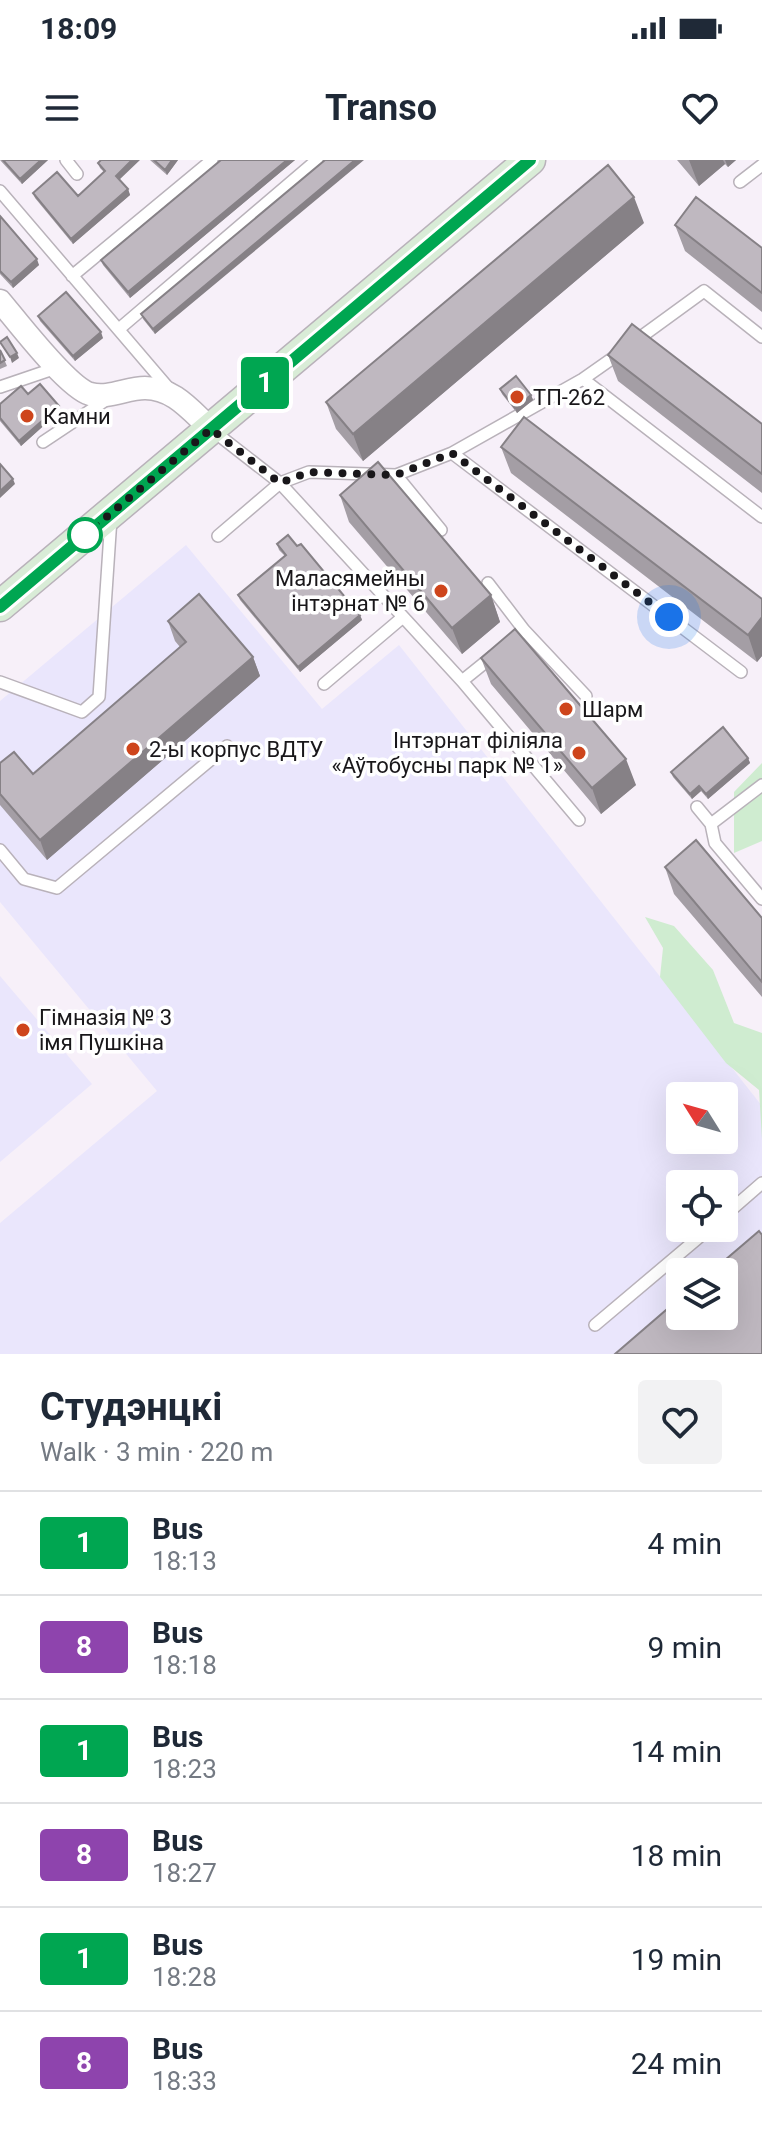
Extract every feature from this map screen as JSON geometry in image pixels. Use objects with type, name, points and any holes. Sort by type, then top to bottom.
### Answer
[{"type":"main road","points":[[0,606],[524,162]]},
{"type":"street","points":[[0,301],[57,368],[87,393],[113,395],[145,388],[175,395],[211,429]]},
{"type":"lane","points":[[66,160],[77,174]]},
{"type":"lane","points":[[72,276],[212,160]]},
{"type":"lane","points":[[119,329],[317,160]]},
{"type":"lane","points":[[740,182],[762,165]]},
{"type":"lane","points":[[0,191],[175,395]]},
{"type":"lane","points":[[218,536],[280,483],[309,472],[396,475],[452,453],[583,379],[704,291],[762,337]]},
{"type":"lane","points":[[0,387],[57,368]]},
{"type":"lane","points":[[583,379],[762,517]]},
{"type":"lane","points":[[43,442],[113,395]]},
{"type":"lane","points":[[211,429],[280,483],[462,681],[579,820]]},
{"type":"lane","points":[[452,453],[741,672]]},
{"type":"lane","points":[[396,475],[441,530]]},
{"type":"lane","points":[[0,682],[82,712],[99,697],[111,513]]},
{"type":"lane","points":[[488,583],[524,630],[586,696]]},
{"type":"lane","points":[[324,684],[403,617]]},
{"type":"lane","points":[[462,681],[524,630]]},
{"type":"lane","points":[[0,850],[24,879],[57,888],[227,746]]},
{"type":"lane","points":[[711,824],[762,785]]},
{"type":"lane","points":[[697,807],[711,824],[715,843],[762,899]]},
{"type":"lane","points":[[738,1204],[762,1183]]},
{"type":"lane","points":[[595,1325],[693,1242]]},
{"type":"shaded area","points":[[186,545],[322,709],[399,645],[762,1106],[762,1354],[0,1354],[0,1223],[157,1091],[0,902],[0,701]]},
{"type":"shaded area","name":"Гімназія № 3 імя Пушкіна","points":[[0,976],[92,1084],[0,1162]]},
{"type":"green space","points":[[762,763],[762,841],[734,853],[734,792]]},
{"type":"green space","points":[[645,917],[674,926],[713,970],[734,1023],[762,1033],[762,1139],[759,1090],[726,1063],[660,977],[663,948]]},
{"type":"building","points":[[3,160],[41,160],[20,179]]},
{"type":"building","points":[[101,160],[132,160],[116,176],[128,189],[71,239],[33,193],[57,172],[78,196],[105,171],[98,163]]},
{"type":"building","points":[[154,160],[172,160],[165,170]]},
{"type":"building","points":[[221,160],[287,160],[128,292],[101,260]]},
{"type":"building","points":[[325,160],[355,160],[153,329],[141,314]]},
{"type":"building","points":[[608,165],[634,197],[353,434],[326,402]]},
{"type":"building","points":[[696,197],[762,248],[762,293],[675,225]]},
{"type":"building","points":[[0,216],[37,259],[11,282],[0,271]]},
{"type":"building","points":[[66,292],[101,332],[73,356],[38,316]]},
{"type":"building","points":[[632,324],[762,424],[762,474],[608,355]]},
{"type":"building","points":[[7,337],[17,353],[10,357],[0,342]]},
{"type":"building","name":"ТП-262","points":[[516,376],[531,395],[515,408],[500,389]]},
{"type":"building","name":"Камни","points":[[40,384],[59,406],[19,441],[0,418],[0,404],[21,386],[28,394]]},
{"type":"building","points":[[524,417],[762,599],[762,617],[748,635],[501,447]]},
{"type":"building","name":"Маласямейны інтэрнат № 6","points":[[378,462],[491,595],[452,628],[340,495]]},
{"type":"building","points":[[0,464],[13,479],[0,491]]},
{"type":"building","points":[[288,535],[297,546],[301,544],[360,615],[298,667],[238,595],[286,555],[277,544]]},
{"type":"building","name":"2-ы корпус ВДТУ","points":[[199,594],[253,657],[40,840],[0,794],[0,763],[14,752],[33,774],[186,642],[168,621]]},
{"type":"building","name":"Інтэрнат філіяла «Аўтобусны парк № 1»","points":[[515,629],[626,759],[592,788],[481,658]]},
{"type":"building","points":[[723,727],[748,758],[706,794],[699,786],[690,794],[671,772]]},
{"type":"building","points":[[696,840],[762,918],[762,982],[665,867]]},
{"type":"building","points":[[759,1231],[762,1235],[762,1354],[615,1354],[666,1310],[666,1330],[738,1330],[738,1258],[727,1258]]},
{"type":"bus line","name":"1","points":[[0,607],[530,160]]},
{"type":"place","name":"ТП-262","points":[[517,397]]},
{"type":"place","name":"Камни","points":[[27,416]]},
{"type":"place","name":"Маласямейны інтэрнат № 6","points":[[441,591]]},
{"type":"place","name":"Шарм","points":[[566,709]]},
{"type":"place","name":"2-ы корпус ВДТУ","points":[[133,749]]},
{"type":"place","name":"Інтэрнат філіяла «Аўтобусны парк № 1»","points":[[579,753]]},
{"type":"place","name":"Гімназія № 3 імя Пушкіна","points":[[23,1030]]},
{"type":"route","points":[[85,535],[211,429],[280,483],[309,472],[396,475],[452,453],[669,617]]}]
